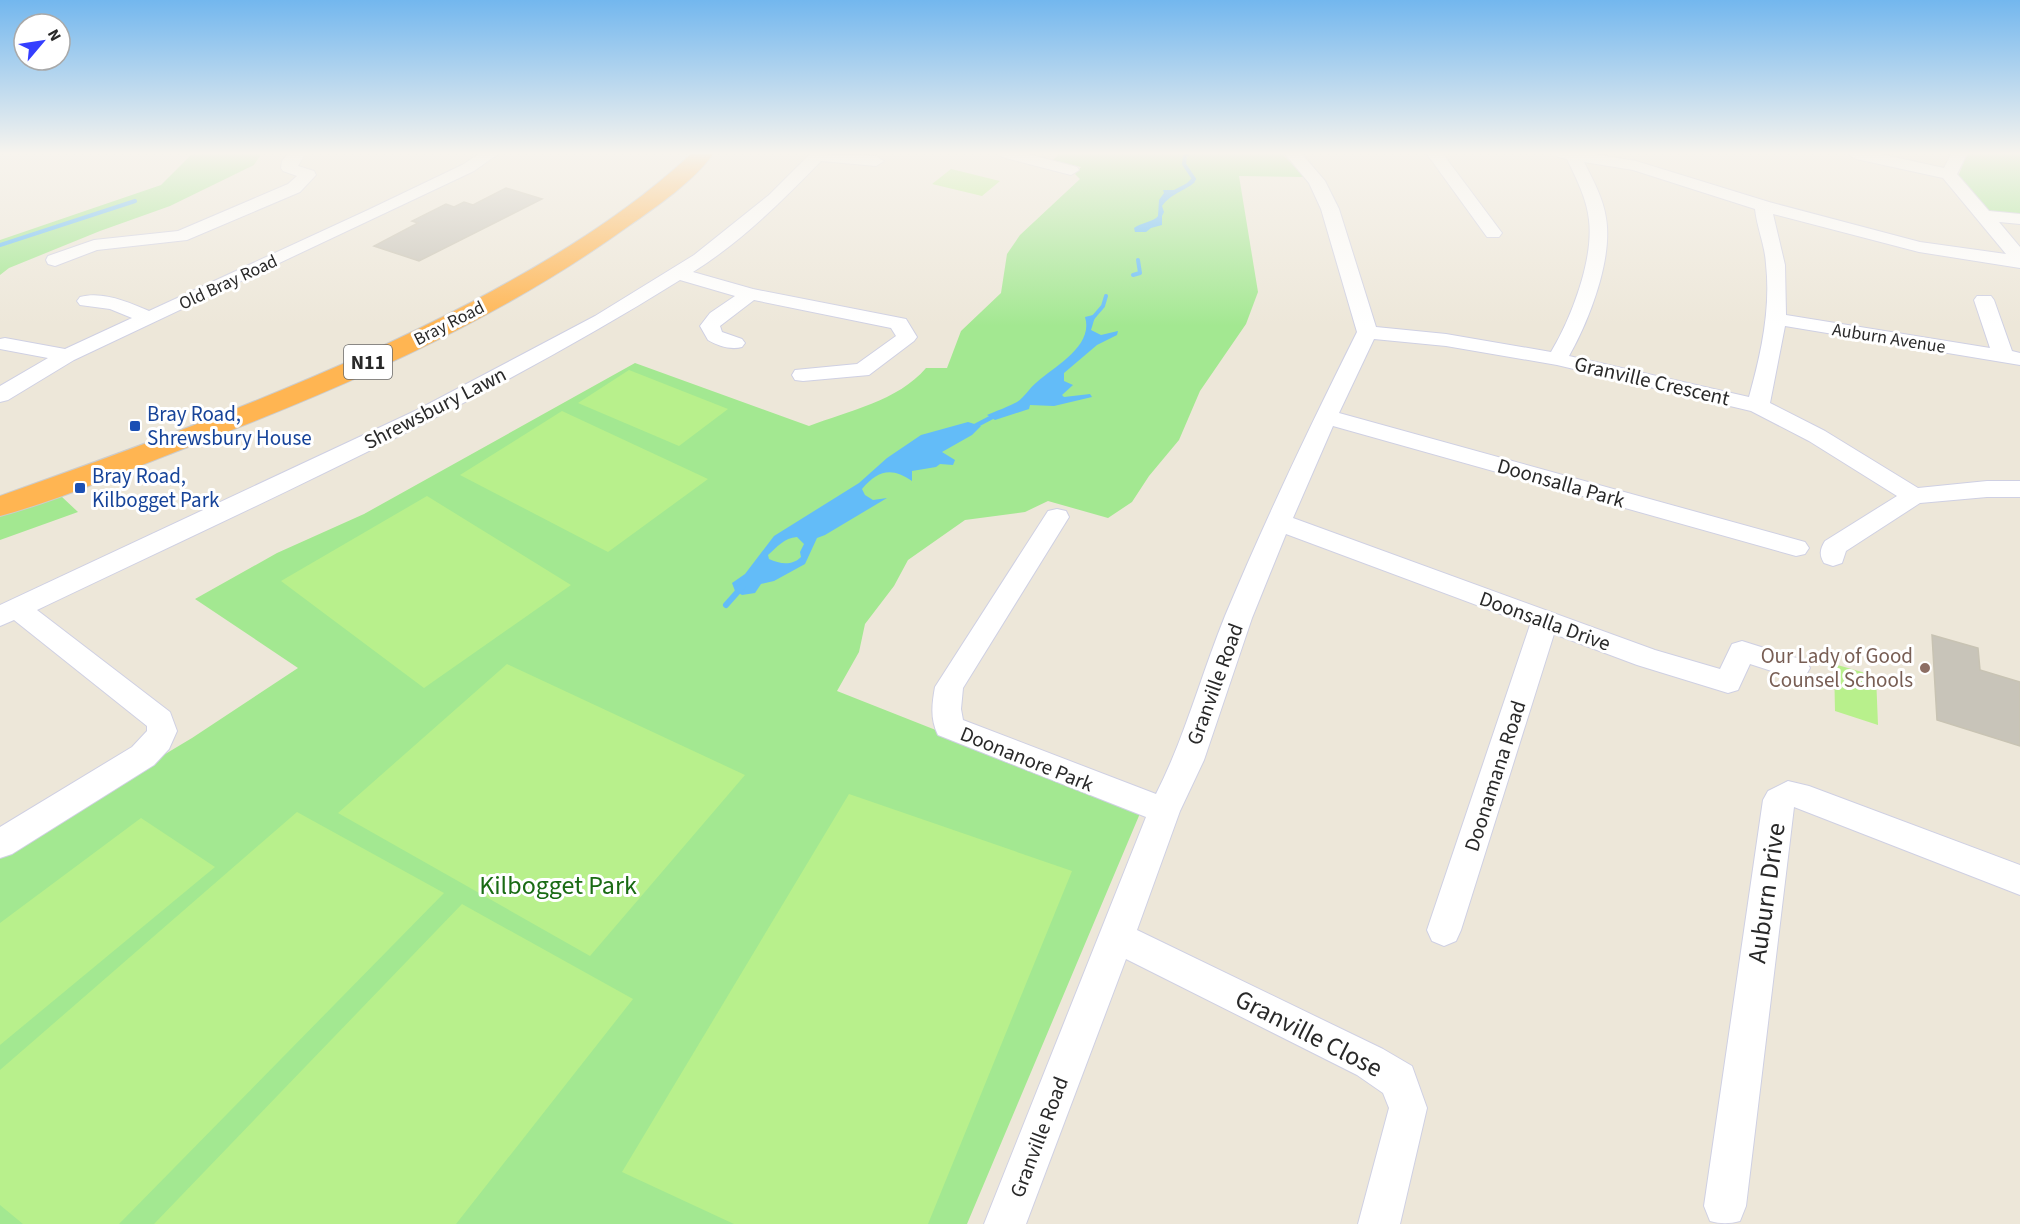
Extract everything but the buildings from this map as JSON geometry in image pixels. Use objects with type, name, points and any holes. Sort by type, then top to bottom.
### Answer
[{"type":"highway","name":"Bray Road","points":[[0,486],[201,414],[410,326],[508,272],[606,211]]},
{"type":"highway","name":"Bray Road","points":[[0,506],[179,441],[348,372],[438,329],[527,282],[636,211]]},
{"type":"street","points":[[56,260],[94,245],[181,236],[241,211]]},
{"type":"street","name":"Old Bray Road","points":[[0,395],[67,356],[380,211]]},
{"type":"street","name":"Shrewsbury Lawn","points":[[0,844],[143,756],[160,738],[162,728],[160,720],[9,613],[425,415],[602,321],[701,259],[761,211]]},
{"type":"street","points":[[1331,211],[1367,332]]},
{"type":"street","points":[[1477,211],[1493,233]]},
{"type":"street","points":[[1557,359],[1569,341],[1598,242],[1596,211]]},
{"type":"street","points":[[1758,406],[1772,352],[1776,319],[1776,263],[1764,222],[1763,211]]},
{"type":"street","points":[[1782,211],[1919,247],[2020,261]]},
{"type":"street","points":[[1981,211],[2020,261]]},
{"type":"street","points":[[1985,216],[2020,219]]},
{"type":"street","points":[[678,274],[751,294],[899,323],[907,337],[861,370],[802,375]]},
{"type":"street","points":[[735,343],[714,336],[710,331],[710,326],[717,317],[751,294]]},
{"type":"street","name":"Auburn Avenue","points":[[1984,300],[2011,357]]},
{"type":"street","points":[[87,301],[114,304],[149,318]]},
{"type":"street","name":"Auburn Avenue","points":[[1776,319],[2011,357]]},
{"type":"street","points":[[2,346],[27,329]]},
{"type":"street","name":"Granville Crescent","points":[[1367,332],[1446,340],[1557,359],[1758,406],[1817,436],[1914,496]]},
{"type":"street","name":"Granville Road","points":[[1005,1224],[1118,937],[1164,812],[1189,760],[1238,618],[1278,522],[1367,332]]},
{"type":"street","points":[[2,346],[67,356]]},
{"type":"street","name":"Doonsalla Park","points":[[1327,417],[1796,548]]},
{"type":"street","points":[[1833,556],[1834,547],[1914,496],[1987,489],[2020,489]]},
{"type":"street","name":"Doonanore Park","points":[[1057,517],[949,687],[946,709],[949,728],[1164,812]]},
{"type":"street","name":"Doonsalla Drive","points":[[1278,522],[1647,658],[1728,682],[1742,651],[1796,668]]},
{"type":"street","name":"Doonamana Road","points":[[1444,930],[1545,621]]},
{"type":"street","name":"Auburn Drive","points":[[1725,1206],[1779,800],[1788,794],[1811,800],[2020,880]]},
{"type":"street","name":"Granville Close","points":[[1118,937],[1370,1062],[1398,1080],[1408,1108],[1379,1224]]},
{"type":"green space","points":[[85,211],[156,211],[9,268],[0,275],[0,240]]},
{"type":"green space","name":"Kilbogget Park","points":[[1046,211],[1245,211],[1258,292],[1246,324],[1200,391],[1179,440],[1149,476],[1132,502],[1108,518],[1048,501],[1025,512],[965,520],[908,560],[894,586],[865,624],[859,652],[837,691],[1141,811],[967,1224],[0,1224],[0,853],[192,738],[298,668],[195,599],[277,553],[364,514],[635,363],[809,426],[872,404],[901,389],[926,368],[947,368],[961,331],[1001,293],[1007,254],[1020,235]]},
{"type":"green space","points":[[1990,211],[2020,211],[2020,217]]},
{"type":"green space","points":[[629,370],[728,409],[679,446],[578,403]]},
{"type":"green space","points":[[562,411],[708,479],[608,552],[460,475]]},
{"type":"green space","points":[[61,496],[78,512],[0,540],[0,516]]},
{"type":"green space","points":[[427,496],[571,585],[424,688],[281,581]]},
{"type":"green space","points":[[507,664],[745,775],[590,956],[338,813]]},
{"type":"green space","points":[[1834,664],[1876,676],[1878,725],[1835,711]]},
{"type":"green space","points":[[849,794],[1072,871],[928,1224],[734,1224],[622,1172]]},
{"type":"green space","points":[[297,812],[444,893],[119,1224],[23,1224],[0,1205],[0,1070]]},
{"type":"green space","points":[[141,818],[215,867],[0,1045],[0,923]]},
{"type":"green space","points":[[462,904],[633,999],[456,1224],[154,1224]]},
{"type":"water","points":[[1158,211],[1164,211],[1162,225],[1146,232],[1135,232],[1134,228],[1158,216]]},
{"type":"water","points":[[1093,315],[1095,317],[1091,330],[1101,335],[1118,331],[1117,335],[1097,345],[1064,373],[1064,381],[1073,385],[1062,395],[1064,397],[1090,394],[1092,397],[1054,406],[1030,405],[1029,409],[995,420],[987,415],[1017,402],[1034,384],[1071,354],[1084,337],[1085,317]]},
{"type":"water","points":[[968,422],[981,426],[972,435],[942,452],[955,460],[953,465],[940,464],[936,467],[912,471],[912,481],[892,472],[880,474],[862,489],[865,495],[873,500],[887,498],[817,538],[805,564],[774,581],[761,584],[755,593],[742,595],[735,591],[732,583],[745,574],[774,536],[859,483],[887,458],[921,435]],"holes":[[[797,537],[804,544],[800,552],[801,557],[794,562],[782,563],[769,559],[768,555],[788,539]]]},
{"type":"waterway","points":[[0,245],[104,211]]},
{"type":"waterway","points":[[1133,275],[1140,273],[1138,260]]},
{"type":"waterway","points":[[1091,320],[1103,306],[1106,296]]},
{"type":"waterway","points":[[975,426],[996,415]]},
{"type":"waterway","points":[[726,605],[742,587]]},
{"type":"place","name":"Bray Road, Shrewsbury House","points":[[135,426]]},
{"type":"place","name":"Bray Road, Kilbogget Park","points":[[80,488]]},
{"type":"place","name":"Our Lady of Good Counsel Schools","points":[[1925,668]]}]
